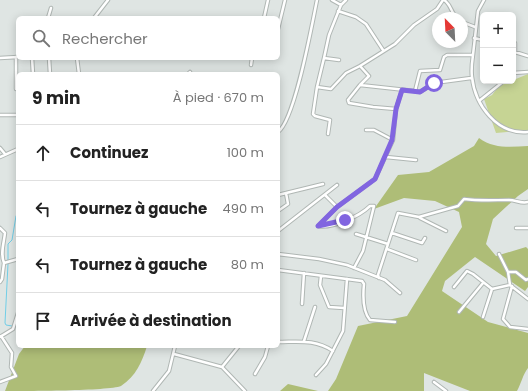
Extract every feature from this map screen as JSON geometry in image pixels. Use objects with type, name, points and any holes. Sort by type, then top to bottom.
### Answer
[{"type":"street","points":[[96,16],[108,0]]},
{"type":"street","points":[[264,16],[268,0]]},
{"type":"street","points":[[280,21],[285,0]]},
{"type":"street","points":[[280,130],[283,127],[293,103],[317,0]]},
{"type":"street","points":[[332,0],[340,5]]},
{"type":"street","points":[[328,134],[330,120],[315,116],[313,114],[316,87],[340,5],[346,0]]},
{"type":"street","points":[[316,87],[330,89],[346,74],[395,44],[410,28],[437,9],[444,0],[449,4],[452,12]]},
{"type":"street","points":[[484,0],[478,11],[473,55],[472,78],[479,101],[492,119],[502,127],[516,132],[528,132]]},
{"type":"street","points":[[49,16],[51,8]]},
{"type":"street","points":[[338,11],[356,17],[366,24],[384,50]]},
{"type":"street","points":[[468,24],[475,27]]},
{"type":"street","points":[[474,38],[480,39]]},
{"type":"street","points":[[515,48],[515,52],[528,56]]},
{"type":"street","points":[[415,91],[420,71],[440,70],[444,58],[447,55],[473,55]]},
{"type":"street","points":[[0,58],[16,57]]},
{"type":"street","points":[[324,58],[339,60]]},
{"type":"street","points":[[17,60],[17,72]]},
{"type":"street","points":[[32,60],[33,72]]},
{"type":"street","points":[[49,60],[50,72]]},
{"type":"street","points":[[77,60],[79,72]]},
{"type":"street","points":[[251,65],[252,60]]},
{"type":"street","points":[[360,66],[369,76],[348,100],[349,103],[396,109]]},
{"type":"street","points":[[516,73],[528,72]]},
{"type":"street","points":[[360,85],[420,92],[434,83],[472,78]]},
{"type":"street","points":[[479,101],[500,84]]},
{"type":"street","points":[[354,268],[364,251],[374,206],[370,206],[363,212],[349,219],[318,226],[337,207],[375,179],[386,157],[392,140],[396,109],[402,90]]},
{"type":"street","points":[[0,115],[16,115]]},
{"type":"street","points":[[366,130],[374,130],[392,140]]},
{"type":"street","points":[[0,148],[5,154]]},
{"type":"street","points":[[0,157],[16,150]]},
{"type":"street","points":[[386,157],[416,160]]},
{"type":"street","points":[[280,194],[323,184]]},
{"type":"street","points":[[280,229],[337,185]]},
{"type":"street","points":[[280,210],[288,204],[286,193]]},
{"type":"street","points":[[325,195],[337,207]]},
{"type":"street","points":[[419,218],[458,206],[464,199],[496,202],[511,200],[524,203],[528,202]]},
{"type":"street","points":[[379,278],[378,275],[398,213],[419,218],[446,231]]},
{"type":"street","points":[[0,228],[5,233],[1,251],[1,257],[4,263],[2,279],[0,282]]},
{"type":"street","points":[[516,228],[528,228]]},
{"type":"street","points":[[392,233],[422,243],[425,238]]},
{"type":"street","points":[[356,234],[388,244]]},
{"type":"street","points":[[387,248],[416,260]]},
{"type":"street","points":[[280,254],[324,260],[354,268],[379,278],[400,293]]},
{"type":"street","points":[[499,254],[508,272],[511,285],[503,319],[510,327],[528,329]]},
{"type":"street","points":[[4,263],[16,260]]},
{"type":"street","points":[[280,270],[362,281],[364,284],[364,307],[370,320],[395,322]]},
{"type":"street","points":[[454,287],[467,271],[473,274],[492,290]]},
{"type":"street","points":[[508,272],[516,272],[526,280],[528,279]]},
{"type":"street","points":[[302,304],[304,273]]},
{"type":"street","points":[[321,276],[320,285],[330,307],[344,308]]},
{"type":"street","points":[[316,376],[333,351],[343,331],[347,279]]},
{"type":"street","points":[[459,312],[483,283]]},
{"type":"street","points":[[492,290],[511,285]]},
{"type":"street","points":[[511,285],[528,299]]},
{"type":"street","points":[[483,317],[492,290]]},
{"type":"street","points":[[304,341],[315,307]]},
{"type":"street","points":[[0,382],[16,376],[12,367],[12,353],[1,337],[14,326],[16,320]]},
{"type":"street","points":[[280,342],[304,341],[323,344],[333,351]]},
{"type":"street","points":[[153,391],[169,371],[176,348]]},
{"type":"street","points":[[222,367],[237,348]]},
{"type":"street","points":[[255,374],[265,357],[267,348]]},
{"type":"street","points":[[174,354],[222,367],[245,391]]},
{"type":"street","points":[[434,382],[446,391]]},
{"type":"green space","points":[[528,74],[528,130],[496,133],[484,99],[492,95],[499,86],[504,84],[516,84],[516,79]]},
{"type":"green space","points":[[479,138],[496,146],[528,146],[528,189],[493,219],[486,244],[496,256],[526,247],[528,249],[528,287],[525,291],[475,257],[445,281],[442,291],[488,322],[528,333],[528,368],[517,391],[470,391],[424,373],[424,391],[328,391],[336,379],[358,326],[407,316],[462,227],[459,212],[435,201],[404,198],[374,209],[398,175],[429,172],[474,146]]},
{"type":"green space","points":[[24,348],[146,348],[138,368],[131,378],[121,386],[84,390],[5,391],[19,354]]},
{"type":"green space","points":[[288,384],[318,391],[280,391]]},
{"type":"waterway","points":[[16,216],[12,240],[8,244],[5,323],[6,325],[16,327]]},
{"type":"route","points":[[345,220],[318,226],[337,207],[375,179],[386,157],[392,140],[396,109],[402,90],[420,92],[434,83]]}]
